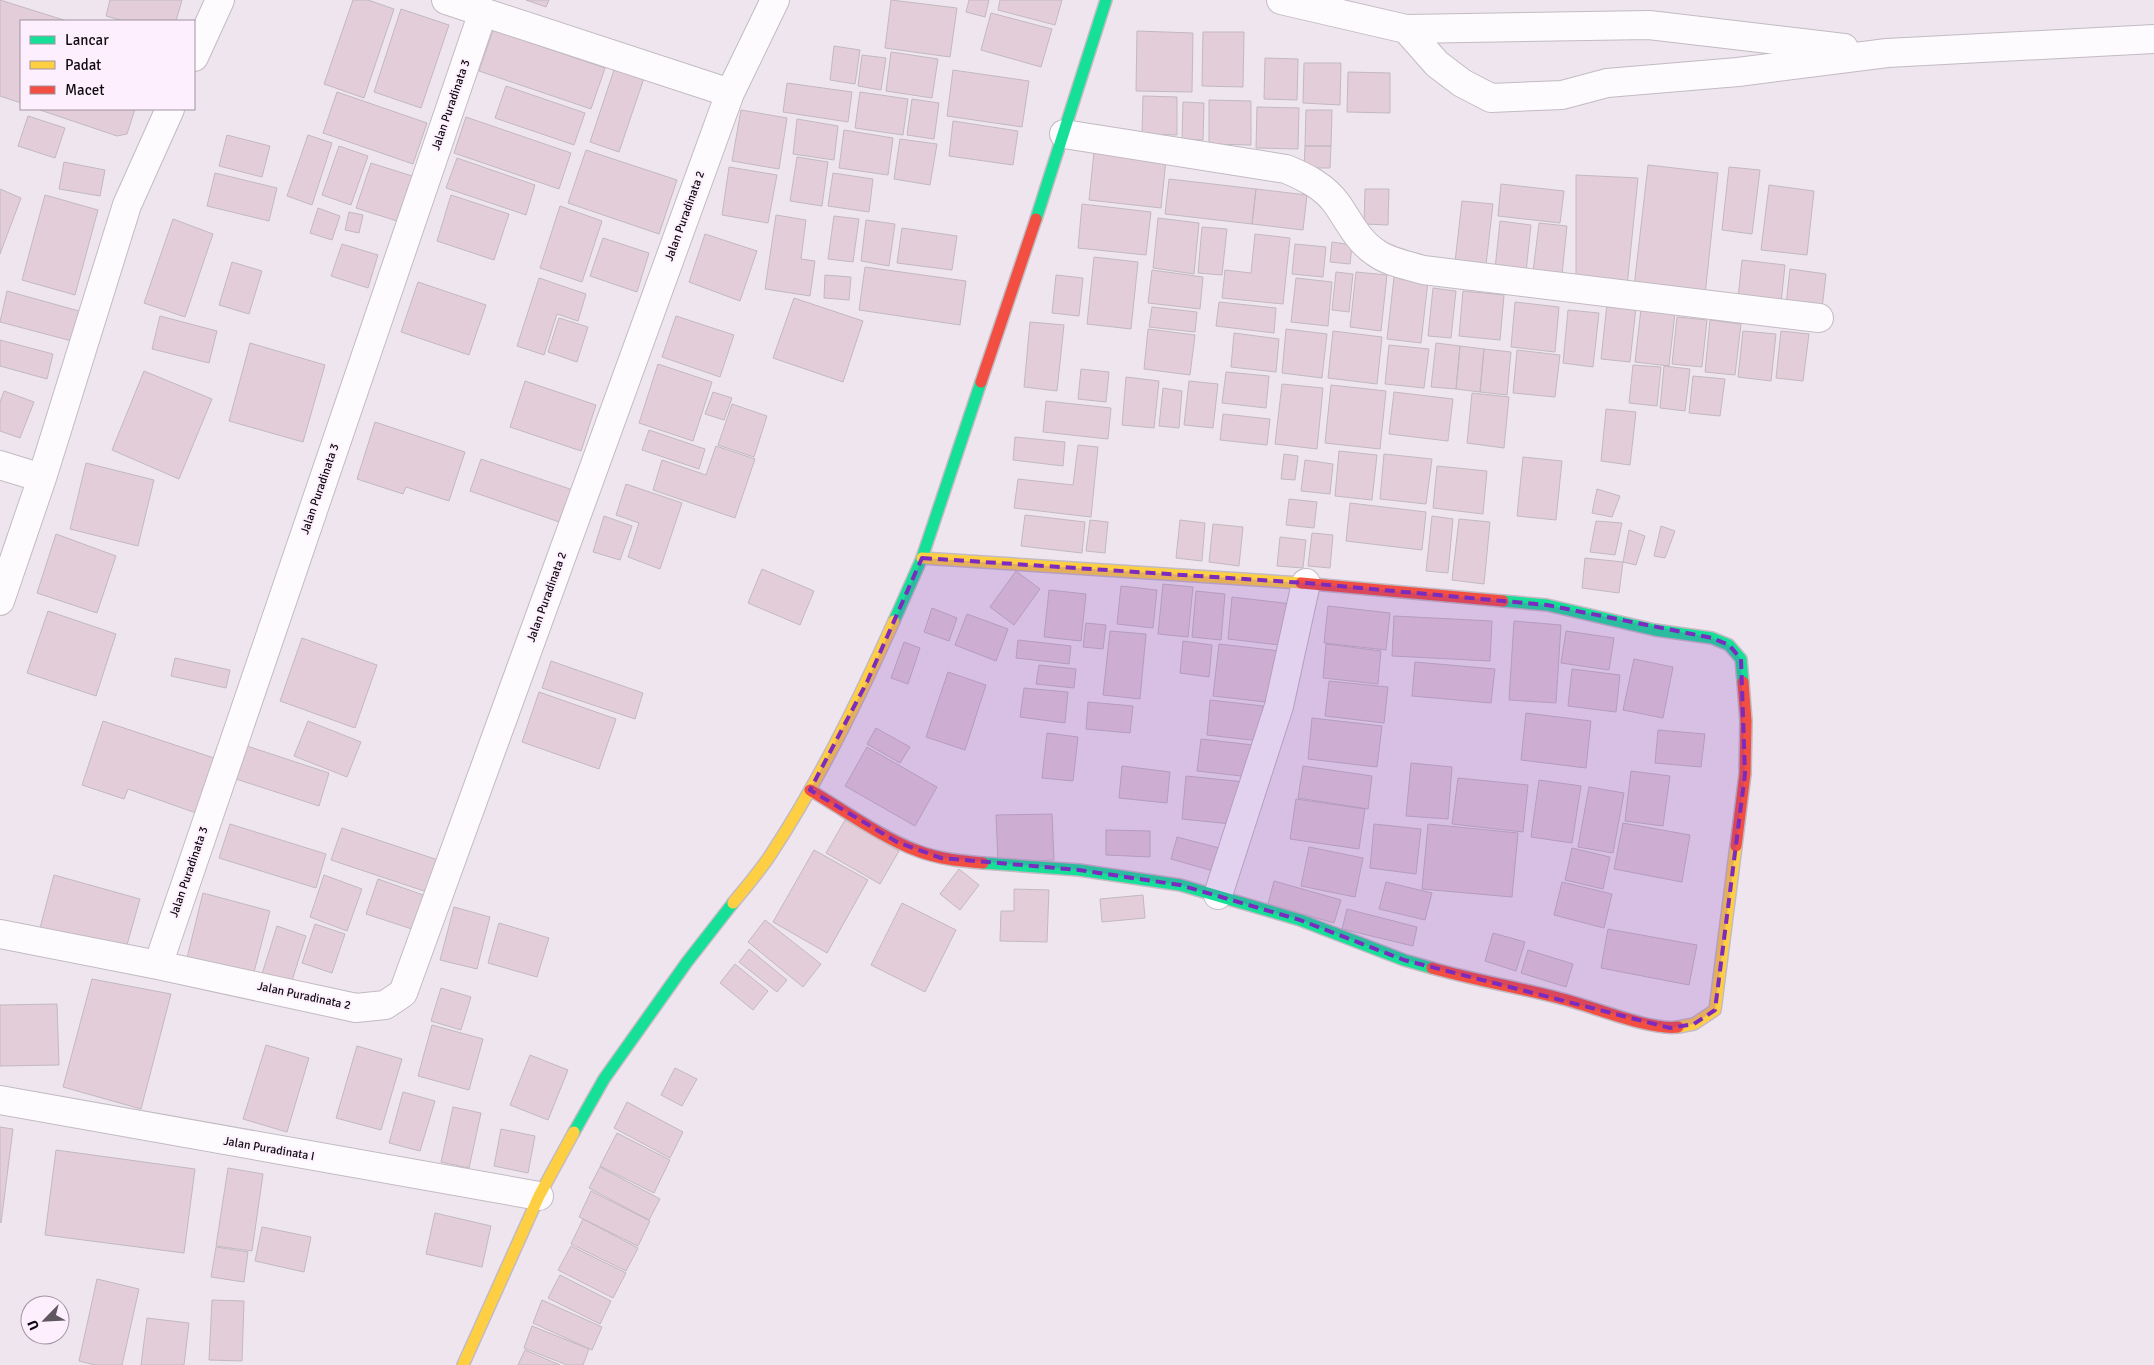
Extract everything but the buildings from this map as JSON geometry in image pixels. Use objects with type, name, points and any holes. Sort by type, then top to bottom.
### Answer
[{"type":"street","points":[[195,55],[220,0]]},
{"type":"street","points":[[446,0],[730,93]]},
{"type":"street","name":"Jalan Puradinata 2","points":[[0,934],[158,965],[356,1008],[385,1005],[403,993],[730,93],[775,0]]},
{"type":"street","points":[[463,1365],[538,1196],[604,1078],[687,962],[770,856],[810,790],[867,682],[922,558],[1064,134],[1106,0]]},
{"type":"street","points":[[1281,0],[1406,29],[1650,25],[1886,53]]},
{"type":"street","name":"Jalan Puradinata 3","points":[[158,965],[483,12]]},
{"type":"street","points":[[1406,29],[1437,64],[1462,83],[1491,98],[1562,95],[1607,83],[1738,72],[1886,53],[2154,39]]},
{"type":"street","points":[[0,601],[42,478],[127,205],[170,110]]},
{"type":"street","points":[[1064,134],[1286,168],[1322,188],[1336,202],[1361,238],[1375,252],[1398,263],[1422,270],[1819,318]]},
{"type":"street","points":[[0,465],[42,478]]},
{"type":"street","points":[[810,790],[897,842],[917,851],[941,858],[1108,873],[1180,885],[1300,920],[1404,960],[1560,998],[1625,1018],[1670,1028],[1694,1024],[1715,1010],[1745,774],[1746,721],[1741,658],[1729,645],[1712,638],[1655,630],[1547,605],[1306,583],[922,558]]},
{"type":"street","points":[[1218,895],[1279,706],[1306,583]]},
{"type":"street","name":"Jalan Puradinata I","points":[[0,1100],[538,1196]]},
{"type":"highlighted area","points":[[922,558],[1306,583],[1547,605],[1712,638],[1729,645],[1741,659],[1745,774],[1715,1010],[1694,1024],[1670,1028],[1404,960],[1300,920],[1180,885],[1079,870],[941,858],[897,842],[810,790],[867,682]]},
{"type":"traffic: fast","points":[[1036,219],[1106,0]]},
{"type":"traffic: fast","points":[[894,621],[922,558],[981,382]]},
{"type":"traffic: fast","points":[[1503,601],[1547,605],[1655,630],[1712,638],[1729,645],[1741,659],[1743,682]]},
{"type":"traffic: fast","points":[[983,863],[1079,870],[1180,885],[1300,920],[1404,960],[1432,968]]},
{"type":"traffic: fast","points":[[574,1132],[604,1079],[687,962],[733,903]]},
{"type":"traffic: slow","points":[[922,558],[1301,583]]},
{"type":"traffic: slow","points":[[733,903],[767,860],[822,769],[852,711],[894,621]]},
{"type":"traffic: slow","points":[[1678,1027],[1694,1024],[1715,1010],[1736,846]]},
{"type":"traffic: slow","points":[[463,1365],[539,1196],[574,1132]]},
{"type":"traffic: jam","points":[[981,382],[1036,219]]},
{"type":"traffic: jam","points":[[1301,583],[1503,601]]},
{"type":"traffic: jam","points":[[1736,846],[1745,774],[1746,721],[1743,682]]},
{"type":"traffic: jam","points":[[810,790],[905,846],[942,858],[983,863]]},
{"type":"traffic: jam","points":[[1432,968],[1572,1001],[1652,1025],[1678,1027]]}]
